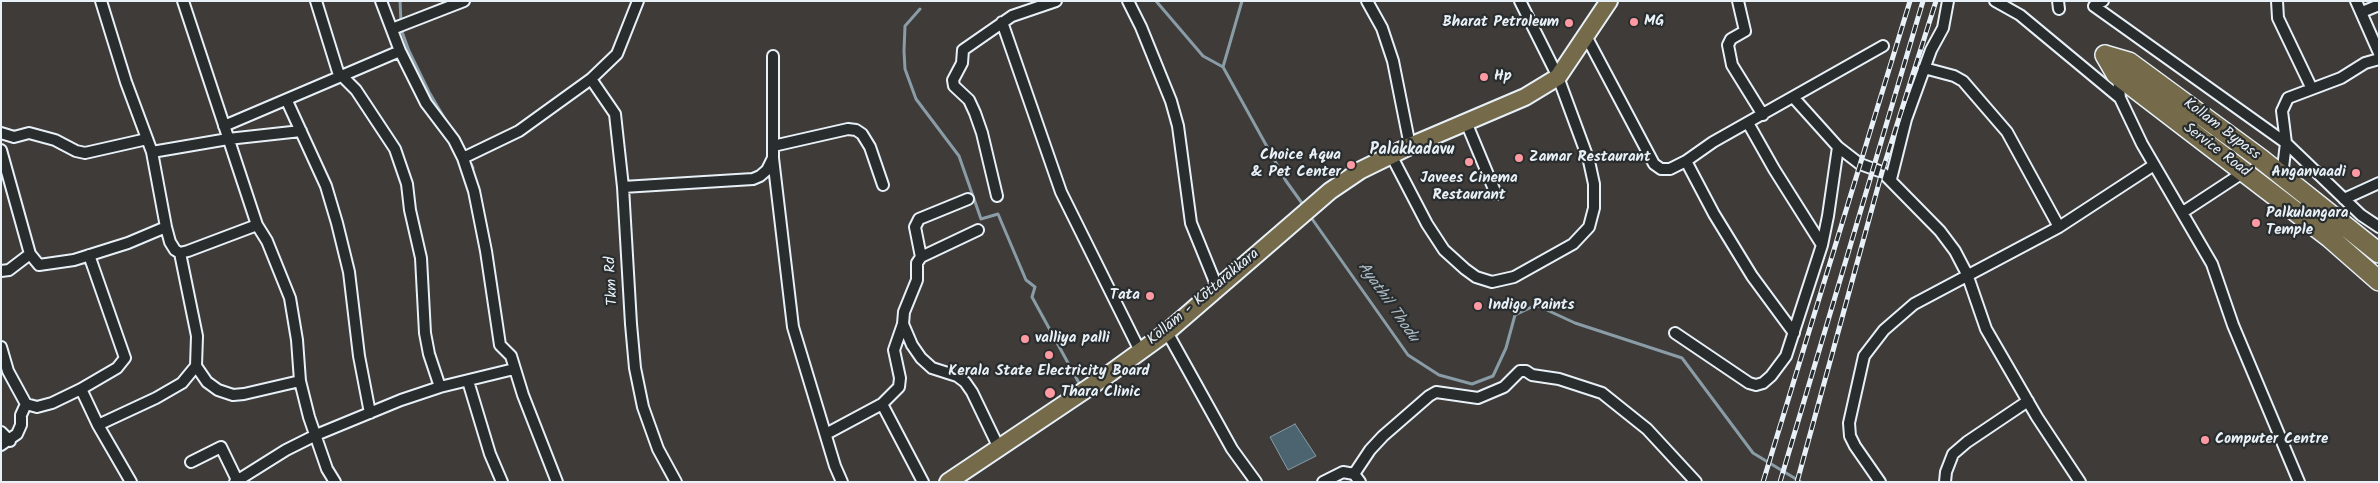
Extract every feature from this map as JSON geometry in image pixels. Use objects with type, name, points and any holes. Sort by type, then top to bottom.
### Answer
[{"type":"highway","name":"Service Road","points":[[2105,55],[2118,76],[2330,238],[2379,281]]},
{"type":"highway","name":"Kollam Bypass","points":[[2105,55],[2129,62],[2282,176],[2379,253]]},
{"type":"main road","points":[[1392,156],[1410,146],[1524,97],[1558,77],[1608,1]]},
{"type":"main road","name":"Kollam - Kottarakkara","points":[[948,482],[1167,332],[1330,190],[1361,170],[1392,156]]},
{"type":"street","points":[[102,1],[124,74],[152,152],[170,242],[175,250],[180,253],[197,336],[196,366],[207,382],[218,390],[232,395],[244,394],[300,380]]},
{"type":"street","points":[[183,1],[257,225],[267,241],[290,298],[297,340],[300,380],[309,418],[327,469],[335,482]]},
{"type":"street","points":[[316,1],[338,72],[356,90],[394,149],[407,184],[410,210],[421,258],[425,333],[429,354],[440,387]]},
{"type":"street","points":[[381,1],[400,51],[426,103],[454,140],[463,158],[474,191],[486,251],[500,345],[511,356],[514,369],[557,482]]},
{"type":"street","points":[[392,29],[464,1]]},
{"type":"street","points":[[463,158],[519,131],[591,79],[617,54],[638,1]]},
{"type":"street","points":[[997,196],[976,113],[969,100],[954,86],[953,80],[962,63],[964,50],[1002,22],[1033,8],[1056,1]]},
{"type":"street","points":[[1128,1],[1142,27],[1171,101],[1178,126],[1191,223],[1217,287]]},
{"type":"street","points":[[1367,1],[1382,28],[1394,61],[1410,146]]},
{"type":"street","points":[[1392,156],[1427,224],[1444,250],[1476,277],[1484,280],[1492,282],[1514,277],[1573,244],[1589,227],[1594,208],[1594,184],[1589,161],[1558,77],[1520,1]]},
{"type":"street","points":[[1738,1],[1745,30],[1731,39],[1728,45],[1732,65],[1763,115]]},
{"type":"street","points":[[1890,179],[1906,119],[1924,68],[1943,28],[1948,1]]},
{"type":"street","points":[[1995,1],[2020,15],[2120,98]]},
{"type":"street","points":[[2103,1],[2094,6],[2286,143],[2361,215],[2379,227]]},
{"type":"street","points":[[2277,1],[2278,18],[2312,89]]},
{"type":"street","points":[[2356,1],[2379,53]]},
{"type":"street","points":[[2362,12],[2379,5]]},
{"type":"street","points":[[1002,22],[1061,192],[1140,351]]},
{"type":"street","points":[[1585,34],[1654,164],[1661,169],[1670,169],[1686,161],[1713,142],[1884,46]]},
{"type":"street","points":[[224,126],[287,101],[400,51]]},
{"type":"street","points":[[773,56],[773,158],[793,327],[842,482]]},
{"type":"street","points":[[2282,176],[2286,143],[2283,105],[2291,96],[2341,78],[2365,63],[2379,59]]},
{"type":"street","points":[[1924,68],[1954,76],[1963,82],[2008,132],[2059,227]]},
{"type":"street","points":[[2118,76],[2120,98],[2154,165],[2212,264],[2233,325],[2299,482]]},
{"type":"street","name":"Tkm Rd","points":[[591,79],[615,114],[623,187],[635,368],[643,407],[658,449],[676,482]]},
{"type":"street","points":[[1793,97],[1838,147],[1860,164],[1882,172],[1890,179],[1940,231],[1955,251],[1967,274],[1986,329],[2028,401],[2080,482]]},
{"type":"street","points":[[287,101],[326,186],[339,231],[349,272],[359,356],[370,413]]},
{"type":"street","points":[[1466,122],[1496,194]]},
{"type":"street","points":[[1748,122],[1774,169],[1822,245]]},
{"type":"street","points":[[773,146],[848,129],[856,130],[862,134],[870,147],[883,185]]},
{"type":"street","points":[[152,152],[228,139],[301,131]]},
{"type":"street","points":[[1,133],[14,136],[22,133],[30,134],[55,140],[70,149],[85,153],[147,139]]},
{"type":"street","points":[[1675,333],[1749,383],[1756,385],[1762,383],[1777,369],[1786,356],[1822,245],[1831,200],[1838,147]]},
{"type":"street","points":[[1,150],[30,254],[39,265],[89,255],[128,243],[166,227]]},
{"type":"street","points":[[623,187],[753,179],[767,170],[773,158]]},
{"type":"street","points":[[1686,161],[1714,214],[1752,276],[1794,333]]},
{"type":"street","points":[[1880,482],[1855,446],[1850,436],[1849,423],[1864,356],[1884,330],[1902,312],[1967,274],[2059,227],[2154,165]]},
{"type":"street","points":[[2183,212],[2244,172]]},
{"type":"street","points":[[2344,199],[2379,183]]},
{"type":"street","points":[[921,257],[915,227],[919,219],[968,199]]},
{"type":"street","points":[[180,253],[218,241],[257,225]]},
{"type":"street","points":[[826,434],[882,404],[899,387],[900,378],[894,350],[903,324],[904,312],[917,280],[917,263],[921,257],[978,230]]},
{"type":"street","points":[[1,272],[9,270],[30,254]]},
{"type":"street","points":[[26,404],[37,406],[52,403],[117,368],[124,358],[89,255]]},
{"type":"street","points":[[903,324],[912,345],[921,358],[932,368],[958,376],[966,382],[999,448]]},
{"type":"street","points":[[1167,332],[1232,449],[1256,482]]},
{"type":"street","points":[[1,347],[8,371],[26,404]]},
{"type":"street","points":[[98,425],[156,398],[182,383],[196,366]]},
{"type":"street","points":[[191,462],[221,447],[237,482],[286,450],[316,435],[440,387],[514,369]]},
{"type":"street","points":[[1324,482],[1343,472],[1357,478],[1370,450],[1383,436],[1436,392],[1478,398],[1504,387],[1520,371],[1526,371],[1532,375],[1560,379],[1602,393],[1647,429],[1696,482]]},
{"type":"street","points":[[468,381],[490,454],[502,482]]},
{"type":"street","points":[[81,388],[98,425],[131,482]]},
{"type":"street","points":[[1946,482],[1946,472],[1953,454],[1967,442],[2028,401]]},
{"type":"street","points":[[1,432],[5,443],[17,434],[21,425],[21,415],[26,404]]},
{"type":"street","points":[[882,404],[922,482]]},
{"type":"water","points":[[1295,424],[1316,456],[1288,470],[1270,437]]},
{"type":"waterway","points":[[400,1],[401,22]]},
{"type":"waterway","points":[[1156,1],[1203,56],[1223,67]]},
{"type":"waterway","name":"Ayathil Thodu","points":[[1242,1],[1223,67],[1286,181],[1304,206]]},
{"type":"waterway","points":[[920,9],[905,26],[905,69],[916,99],[959,156],[981,219],[998,214],[1026,280],[1035,287],[1032,297],[1079,383]]},
{"type":"waterway","points":[[401,29],[409,51],[429,92],[449,126]]},
{"type":"waterway","points":[[471,164],[473,168]]},
{"type":"waterway","name":"Ayathil Thodu","points":[[1310,216],[1408,355],[1439,375],[1472,384],[1493,376],[1506,348],[1515,315],[1536,305],[1575,323],[1682,358],[1753,453],[1801,482]]},
{"type":"railway","points":[[1763,482],[1910,1]]},
{"type":"railway","points":[[1780,482],[1923,1]]},
{"type":"railway","points":[[1797,482],[1882,172],[1936,1]]},
{"type":"place","name":"MG","points":[[1634,22]]},
{"type":"place","name":"Bharat Petroleum","points":[[1569,23]]},
{"type":"place","name":"Hp","points":[[1484,77]]},
{"type":"place","name":"Zamar Restaurant","points":[[1519,158]]},
{"type":"place","name":"Javees Cinema Restaurant","points":[[1469,162]]},
{"type":"place","name":"Choice Aqua & Pet Center","points":[[1351,165]]},
{"type":"place","name":"Anganvaadi","points":[[2356,173]]},
{"type":"place","name":"Palkulangara Temple","points":[[2256,223]]},
{"type":"place","name":"Tata","points":[[1150,296]]},
{"type":"place","name":"Indigo Paints","points":[[1478,306]]},
{"type":"place","name":"valliya palli","points":[[1025,339]]},
{"type":"place","name":"Kerala State Electricity Board","points":[[1049,355]]},
{"type":"place","name":"Thara Clinic","points":[[1050,393]]},
{"type":"place","name":"Computer Centre","points":[[2205,440]]},
{"type":"district","name":"Palakkadavu","points":[[1412,151]]}]
